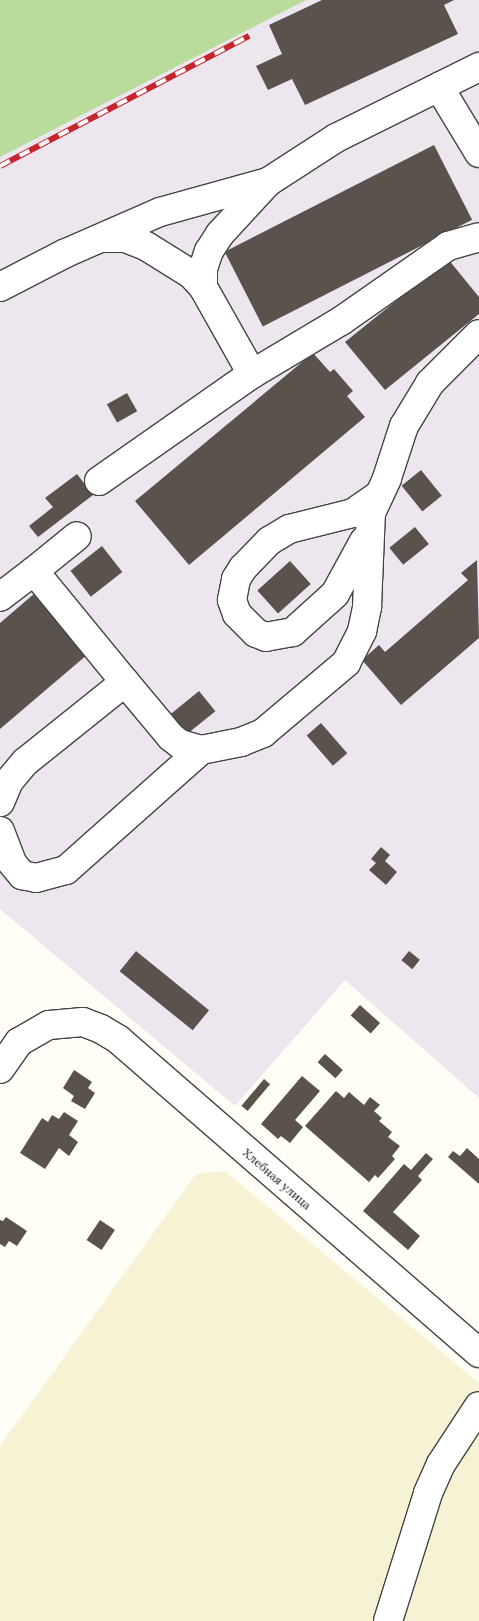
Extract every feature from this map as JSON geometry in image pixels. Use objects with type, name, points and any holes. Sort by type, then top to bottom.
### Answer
[{"type":"street","points":[[203,287],[203,269],[209,251],[220,234],[268,182],[336,138],[479,67]]},
{"type":"street","points":[[439,87],[479,153]]},
{"type":"street","points":[[0,287],[160,212],[268,182]]},
{"type":"street","points":[[99,481],[252,374],[341,321],[448,246],[479,237]]},
{"type":"street","points":[[101,238],[125,238],[146,246],[191,274],[203,287],[252,374]]},
{"type":"street","points":[[379,495],[353,513],[289,529],[269,541],[243,568],[236,579],[232,600],[237,614],[256,633],[266,636],[293,632],[335,594],[357,558],[414,405],[430,383],[479,334]]},
{"type":"street","points":[[479,347],[479,356]]},
{"type":"street","points":[[34,571],[171,737],[180,744],[201,750],[241,742],[263,733],[346,663],[362,631],[367,607],[368,530]]},
{"type":"street","points":[[0,598],[77,536]]},
{"type":"street","points":[[0,802],[9,781],[25,762],[125,682]]},
{"type":"street","points":[[0,831],[12,863],[22,875],[36,878],[52,876],[66,870],[201,750]]},
{"type":"street","name":"Хлебная улица","points":[[0,1069],[12,1050],[32,1032],[67,1021],[83,1022],[118,1040],[479,1353]]},
{"type":"street","points":[[388,1621],[428,1492],[445,1456],[479,1406]]},
{"type":"shaded area","points":[[249,0],[479,0],[479,1098],[345,980],[235,1106],[0,909],[0,129]]},
{"type":"shaded area","points":[[225,1171],[479,1383],[479,1621],[0,1621],[0,1446],[196,1174]]},
{"type":"green space","points":[[0,0],[306,0],[0,157]]},
{"type":"building","points":[[322,0],[454,0],[444,5],[458,34],[305,105],[292,79],[268,90],[256,66],[282,54],[269,25]]},
{"type":"building","points":[[434,145],[472,220],[263,327],[225,252]]},
{"type":"building","points":[[448,259],[479,297],[479,314],[385,390],[345,342]]},
{"type":"building","points":[[313,353],[330,372],[334,369],[353,391],[347,396],[365,417],[189,565],[135,501]]},
{"type":"building","points":[[127,393],[137,411],[117,423],[107,404]]},
{"type":"building","points":[[421,470],[442,496],[422,511],[402,486]]},
{"type":"building","points":[[77,474],[93,495],[38,537],[29,526],[53,507],[45,498]]},
{"type":"building","points":[[415,527],[429,544],[403,565],[389,548]]},
{"type":"building","points":[[102,546],[122,572],[91,597],[70,571]]},
{"type":"building","points":[[477,560],[479,638],[401,705],[362,660],[379,645],[385,652],[468,580],[461,573]]},
{"type":"building","points":[[290,561],[311,584],[278,613],[257,590]]},
{"type":"building","points":[[35,593],[88,654],[0,729],[0,623]]},
{"type":"building","points":[[199,691],[215,711],[187,734],[171,714]]},
{"type":"building","points":[[321,723],[347,753],[333,766],[307,735]]},
{"type":"building","points":[[381,847],[390,855],[385,861],[397,872],[386,885],[369,870],[376,863],[371,859]]},
{"type":"building","points":[[136,951],[209,1010],[193,1030],[120,971]]},
{"type":"building","points":[[409,951],[420,960],[412,969],[401,960]]},
{"type":"building","points":[[360,1005],[380,1023],[371,1033],[351,1015]]},
{"type":"building","points":[[325,1054],[343,1070],[335,1078],[318,1062]]},
{"type":"building","points":[[74,1070],[92,1082],[88,1088],[95,1093],[85,1109],[71,1101],[74,1096],[63,1088]]},
{"type":"building","points":[[302,1076],[320,1091],[295,1120],[303,1127],[290,1143],[281,1136],[278,1139],[261,1124]]},
{"type":"building","points":[[264,1079],[270,1084],[248,1111],[242,1106]]},
{"type":"building","points":[[336,1091],[344,1098],[349,1092],[364,1105],[370,1097],[380,1105],[374,1111],[382,1118],[379,1121],[392,1132],[388,1137],[400,1146],[392,1156],[395,1159],[378,1178],[375,1175],[369,1182],[305,1126]]},
{"type":"building","points":[[64,1112],[78,1121],[69,1135],[78,1142],[69,1156],[59,1148],[45,1169],[20,1153],[42,1118],[48,1122],[52,1115],[59,1119]]},
{"type":"building","points":[[467,1148],[479,1159],[479,1184],[448,1157],[453,1151],[460,1156]]},
{"type":"building","points":[[426,1153],[433,1159],[418,1176],[422,1180],[393,1212],[420,1236],[408,1250],[363,1211],[404,1164],[411,1170]]},
{"type":"building","points":[[6,1217],[27,1231],[17,1246],[9,1241],[5,1247],[0,1244],[0,1220],[3,1221]]},
{"type":"building","points":[[100,1220],[115,1230],[102,1250],[87,1240]]},
{"type":"railway","points":[[0,166],[249,36]]}]
